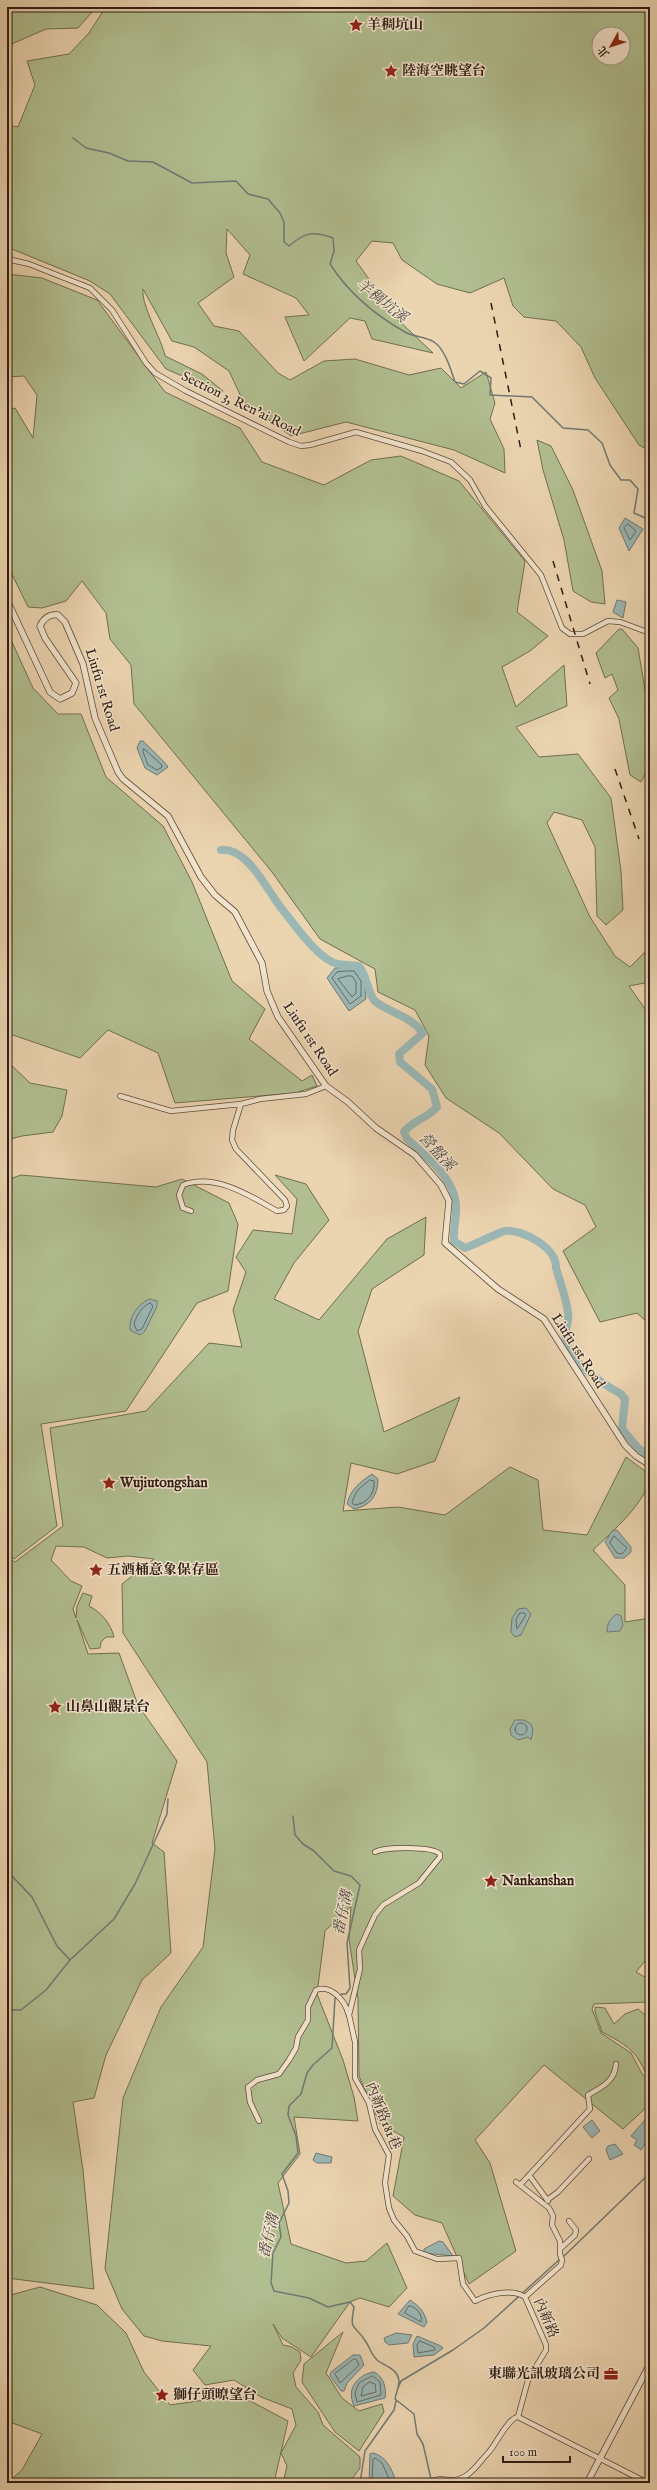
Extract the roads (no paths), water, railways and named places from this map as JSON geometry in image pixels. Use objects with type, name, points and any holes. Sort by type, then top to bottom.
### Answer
[{"type":"street","name":"Section 3, Ren'ai Road","points":[[7,259],[29,264],[90,288],[112,310],[146,363],[155,373],[186,391],[289,442],[301,446],[310,445],[356,432],[422,451],[451,462],[466,476],[485,506],[541,575],[562,628],[570,634],[583,634],[608,621],[620,622],[650,633]]},
{"type":"street","name":"Liufu 1st Road","points":[[7,600],[50,692],[60,699],[72,693],[76,683],[45,638],[40,626],[43,620],[50,615],[58,615],[65,622],[83,664],[95,718],[118,772],[123,779],[168,816],[201,877],[216,895],[235,912],[262,963],[267,991],[278,1017],[326,1086],[348,1102],[376,1128],[415,1155],[430,1171],[449,1201],[445,1243],[498,1289],[540,1314],[629,1450],[650,1465]]},
{"type":"street","points":[[120,1096],[171,1111],[241,1104],[260,1099],[306,1094],[326,1086]]},
{"type":"street","points":[[191,1211],[183,1208],[180,1195],[183,1186],[194,1181],[228,1186],[277,1211],[284,1210],[287,1206],[285,1200],[236,1149],[232,1140],[241,1104]]},
{"type":"street","name":"內新路181巷","points":[[375,1852],[380,1850],[402,1848],[432,1850],[440,1854],[440,1857],[419,1883],[379,1909],[359,1950],[358,1980],[349,2015],[355,2042],[355,2078],[368,2103],[375,2128],[389,2155],[385,2183],[394,2220],[407,2236],[416,2251],[437,2258],[459,2258],[463,2284],[475,2301],[509,2292],[517,2292],[525,2297]]},
{"type":"street","points":[[259,2121],[250,2102],[248,2087],[257,2080],[279,2074],[289,2060],[296,2048],[298,2037],[308,2020],[308,2007],[316,1990],[322,1989],[335,1993],[346,2004],[349,2015]]},
{"type":"street","points":[[547,2207],[526,2192],[518,2183],[529,2175],[590,2109],[588,2095],[606,2085],[616,2074],[616,2064]]},
{"type":"street","points":[[529,2175],[547,2200],[558,2192],[589,2159]]},
{"type":"street","name":"內新路","points":[[518,2417],[528,2380],[546,2350],[546,2345],[525,2297],[561,2264],[560,2241],[552,2225],[552,2216],[547,2207],[547,2200]]},
{"type":"street","points":[[561,2248],[575,2235],[576,2230],[569,2221]]},
{"type":"street","points":[[587,2483],[650,2364]]},
{"type":"street","points":[[426,2483],[443,2478],[460,2479],[468,2474],[494,2447],[510,2420],[518,2417],[600,2457],[648,2483]]},
{"type":"water","points":[[625,518],[643,529],[629,551],[619,528]]},
{"type":"water","points":[[617,600],[626,602],[623,618],[613,612]]},
{"type":"water","points":[[140,741],[143,741],[168,767],[157,775],[145,768],[137,748]]},
{"type":"water","points":[[355,967],[361,974],[365,986],[366,999],[349,1011],[327,978],[335,968]]},
{"type":"water","points":[[149,1299],[157,1301],[157,1306],[145,1331],[140,1335],[130,1330],[132,1316],[137,1308]]},
{"type":"water","points":[[372,1474],[378,1479],[375,1495],[369,1503],[360,1508],[354,1509],[347,1504],[350,1495],[360,1483]]},
{"type":"water","points":[[617,1530],[631,1547],[631,1552],[624,1558],[615,1558],[605,1542],[612,1531]]},
{"type":"water","points":[[526,1608],[531,1614],[521,1635],[515,1637],[511,1632],[512,1618],[518,1609]]},
{"type":"water","points":[[617,1614],[621,1616],[623,1625],[620,1631],[607,1632],[609,1622],[612,1617]]},
{"type":"water","points":[[515,1720],[524,1720],[531,1724],[533,1730],[531,1740],[528,1737],[518,1740],[511,1735],[510,1729]]},
{"type":"water","points":[[650,2114],[650,2136],[641,2150],[634,2145],[637,2140],[631,2136]]},
{"type":"water","points":[[592,2120],[600,2131],[592,2138],[583,2127]]},
{"type":"water","points":[[615,2144],[623,2154],[610,2160],[606,2150],[608,2146]]},
{"type":"water","points":[[316,2153],[332,2157],[331,2163],[317,2163],[313,2160]]},
{"type":"water","points":[[439,2241],[443,2242],[453,2256],[424,2253],[424,2249]]},
{"type":"water","points":[[410,2300],[423,2312],[427,2322],[424,2327],[398,2314]]},
{"type":"water","points":[[396,2333],[412,2335],[408,2343],[389,2345],[385,2342],[384,2338]]},
{"type":"water","points":[[417,2336],[443,2348],[434,2355],[414,2357],[413,2344]]},
{"type":"water","points":[[353,2355],[360,2355],[364,2365],[347,2383],[344,2391],[341,2391],[330,2376],[331,2372]]},
{"type":"water","points":[[374,2372],[380,2376],[384,2383],[385,2398],[354,2406],[351,2394],[352,2389],[358,2380],[363,2376]]},
{"type":"water","points":[[373,2453],[385,2460],[393,2473],[396,2483],[369,2483],[370,2454]]},
{"type":"waterway","name":"羊稠坑溪","points":[[73,138],[86,148],[109,153],[128,161],[153,162],[192,183],[236,181],[248,194],[268,199],[280,213],[284,222],[284,242],[289,246],[305,235],[310,234],[320,234],[333,238],[334,251],[330,264],[345,284],[363,302],[383,318],[405,332],[430,340],[438,345],[447,360],[455,382],[464,384],[480,371],[491,378],[490,395],[532,397],[563,428],[588,430],[602,443],[610,465],[621,480],[630,480],[638,489],[634,513],[650,520]]},
{"type":"waterway","name":"營盤溪","points":[[221,850],[231,851],[248,863],[264,882],[292,922],[305,938],[325,958],[335,963],[359,966],[373,999],[382,1006],[413,1023],[423,1033],[399,1054],[400,1062],[432,1089],[437,1107],[404,1132],[407,1139],[438,1168],[450,1185],[456,1204],[454,1241],[465,1248],[502,1232],[512,1231],[521,1233],[538,1241],[545,1247],[555,1261],[566,1301],[568,1321],[565,1336],[567,1345],[578,1362],[586,1370],[604,1384],[621,1394],[625,1399],[622,1429],[638,1448],[650,1456]]},
{"type":"waterway","points":[[7,2010],[21,2010],[46,1990],[70,1960],[114,1919],[135,1884],[167,1814],[168,1799]]},
{"type":"waterway","name":"番仔溝","points":[[293,1816],[295,1835],[303,1844],[314,1851],[334,1871],[351,1876],[360,1885],[347,1943],[350,1988],[346,1994],[342,1994],[335,1998],[332,2048],[313,2065],[307,2073],[301,2094],[289,2106],[288,2115],[296,2136],[298,2153],[282,2174],[288,2191],[289,2203],[279,2223],[281,2237],[273,2253],[271,2283],[274,2291],[309,2298],[328,2307],[350,2302],[354,2307],[352,2321],[354,2328],[362,2336],[375,2358],[391,2368],[398,2377],[399,2383],[395,2399],[414,2414],[417,2434],[423,2444],[431,2479]]},
{"type":"waterway","points":[[7,1865],[9,1873],[32,1897],[57,1946],[70,1960]]},
{"type":"waterway","points":[[563,2257],[650,2173]]},
{"type":"waterway","points":[[398,2388],[401,2381],[453,2350],[484,2328],[560,2259]]},
{"type":"waterway","points":[[360,2483],[365,2451],[394,2410],[396,2401]]},
{"type":"railway","points":[[491,303],[521,450]]},
{"type":"railway","points":[[553,561],[590,684]]},
{"type":"railway","points":[[615,769],[639,839]]},
{"type":"place","name":"羊稠坑山","points":[[356,25]]},
{"type":"place","name":"陸海空眺望台","points":[[391,71]]},
{"type":"place","name":"Wujiutongshan","points":[[109,1483]]},
{"type":"place","name":"五酒桶意象保存區","points":[[96,1570]]},
{"type":"place","name":"山鼻山觀景台","points":[[55,1707]]},
{"type":"place","name":"Nankanshan","points":[[491,1881]]},
{"type":"place","name":"東聯光訊玻璃公司","points":[[611,2374]]},
{"type":"place","name":"獅仔頭暸望台","points":[[162,2395]]}]
